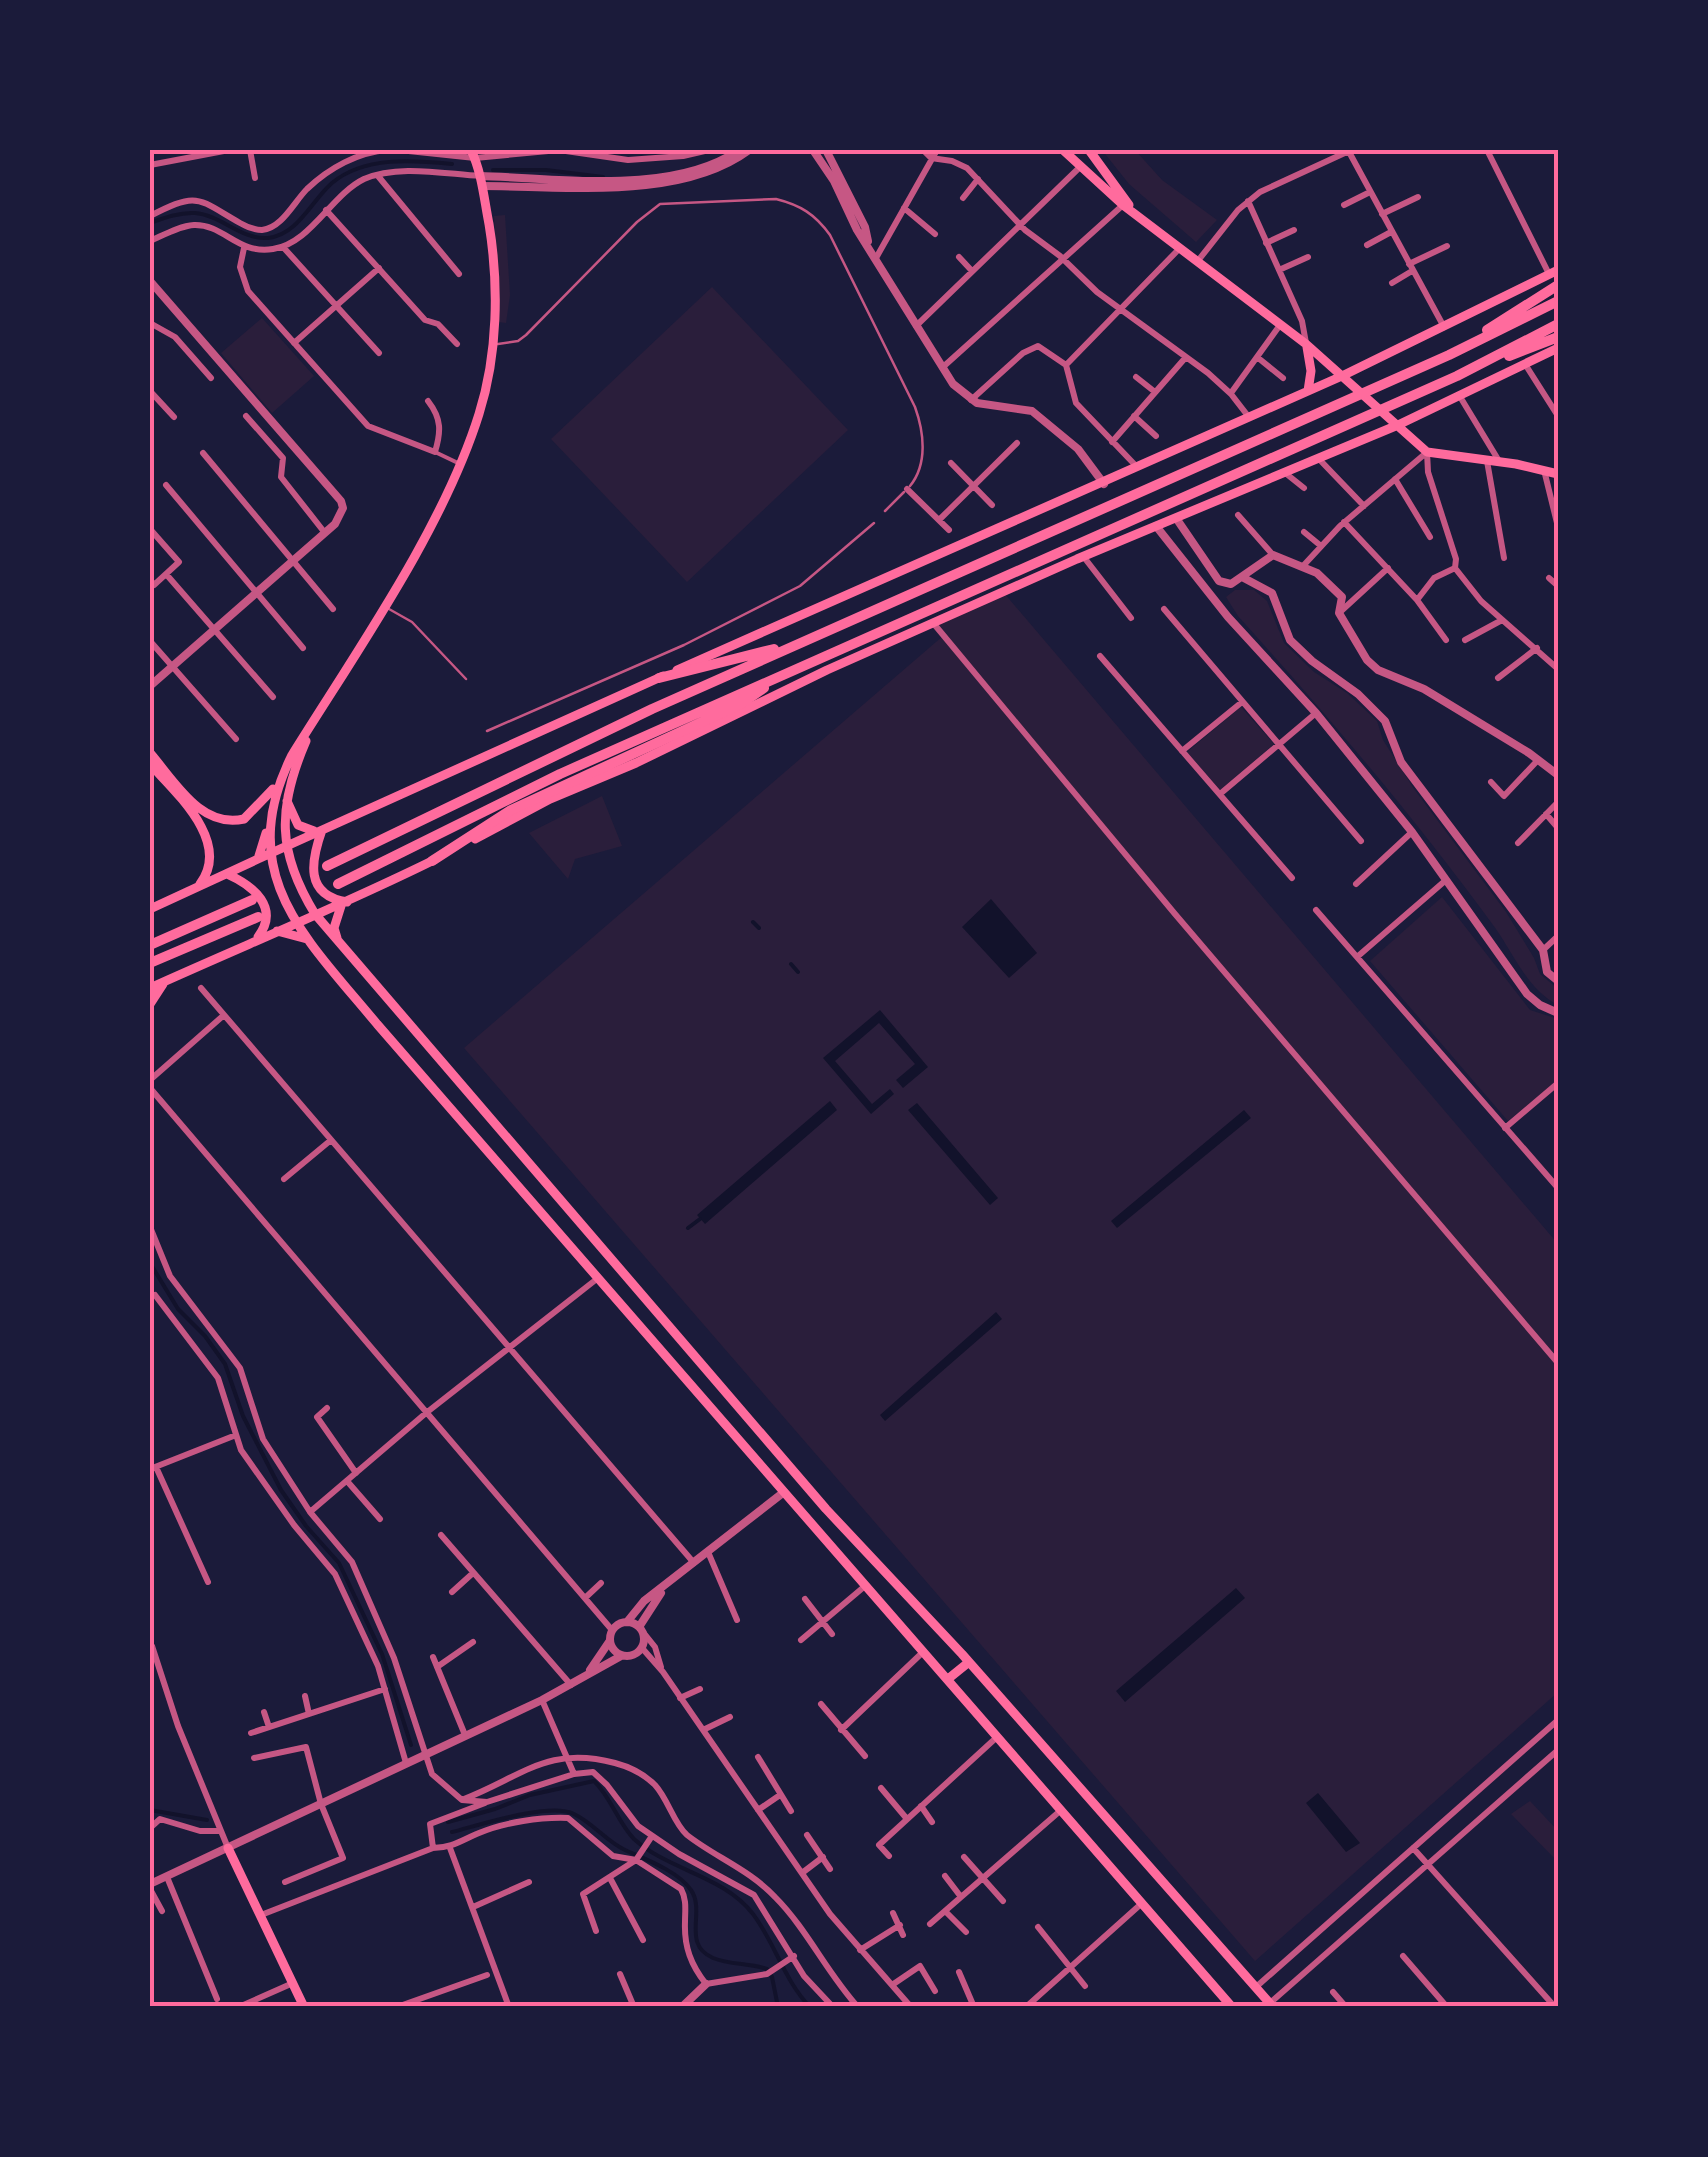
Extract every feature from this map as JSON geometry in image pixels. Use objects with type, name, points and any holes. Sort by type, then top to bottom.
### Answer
[{"type":"highway","points":[[1449,356],[1558,285]]},
{"type":"highway","points":[[327,866],[652,709],[1449,356],[1558,301]]},
{"type":"highway","points":[[1457,376],[1558,324]]},
{"type":"highway","points":[[338,884],[560,774],[790,670],[1457,376],[1558,337]]},
{"type":"highway","points":[[659,678],[804,642]]},
{"type":"highway","points":[[432,860],[511,810],[741,704],[790,670]]},
{"type":"highway","points":[[150,944],[252,900]]},
{"type":"highway","points":[[150,963],[258,917]]},
{"type":"main road","points":[[1088,150],[1140,219]]},
{"type":"main road","points":[[1068,153],[1122,205],[1306,344],[1427,452],[1558,474]]},
{"type":"main road","points":[[150,753],[207,816],[240,820],[250,815],[278,784],[440,511],[480,412],[492,344],[493,252],[473,154]]},
{"type":"main road","points":[[150,910],[1248,416],[1345,379],[1554,272]]},
{"type":"main road","points":[[1306,344],[1311,370],[1308,391]]},
{"type":"main road","points":[[150,988],[345,904],[550,799],[1083,556],[1398,425],[1558,348]]},
{"type":"main road","points":[[319,712],[290,781],[285,847],[296,884],[316,914],[826,1509],[969,1662],[1272,2005]]},
{"type":"main road","points":[[150,764],[187,805],[206,838],[207,869],[204,880],[195,888]]},
{"type":"main road","points":[[258,859],[278,784]]},
{"type":"main road","points":[[286,800],[298,825],[306,831],[322,830]]},
{"type":"main road","points":[[271,811],[271,853],[280,892],[294,923],[1232,2007]]},
{"type":"main road","points":[[322,830],[314,852],[313,875],[327,895],[345,904]]},
{"type":"main road","points":[[227,874],[260,896],[266,908],[262,934],[252,943]]},
{"type":"main road","points":[[338,940],[334,928],[345,904]]},
{"type":"main road","points":[[277,931],[307,939]]},
{"type":"main road","points":[[150,1004],[165,982]]},
{"type":"main road","points":[[494,1158],[511,1143]]},
{"type":"main road","points":[[948,1679],[969,1662]]},
{"type":"main road","points":[[228,1848],[304,2007]]},
{"type":"street","points":[[150,164],[229,150]]},
{"type":"street","points":[[250,150],[255,178]]},
{"type":"street","points":[[150,216],[192,199],[203,201],[250,228],[263,230],[274,226],[310,186],[337,168],[371,151],[388,150]]},
{"type":"street","points":[[399,150],[473,154],[553,150],[628,160],[709,150]]},
{"type":"street","points":[[580,182],[688,173],[716,164],[739,150]]},
{"type":"street","points":[[150,241],[183,227],[200,226],[244,248],[283,246],[364,180],[378,176],[416,172],[481,181],[639,185],[696,177],[750,150]]},
{"type":"street","points":[[813,150],[865,227],[876,258],[953,384],[971,400],[1032,411],[1078,449],[1104,484]]},
{"type":"street","points":[[826,150],[844,193]]},
{"type":"street","points":[[924,150],[931,158],[958,162],[1020,225],[1120,310],[1231,394],[1248,416]]},
{"type":"street","points":[[876,258],[937,150]]},
{"type":"street","points":[[1487,150],[1554,272]]},
{"type":"street","points":[[1196,263],[1260,192],[1348,151],[1444,327]]},
{"type":"street","points":[[916,326],[1080,167]]},
{"type":"street","points":[[378,176],[459,274]]},
{"type":"street","points":[[963,198],[978,179]]},
{"type":"street","points":[[1344,205],[1370,192]]},
{"type":"street","points":[[1382,214],[1418,197]]},
{"type":"street","points":[[1248,201],[1305,330],[1306,344]]},
{"type":"street","points":[[943,367],[1122,205]]},
{"type":"street","points":[[904,208],[935,234]]},
{"type":"street","points":[[326,210],[426,320],[438,324],[457,344]]},
{"type":"street","points":[[1266,243],[1294,230]]},
{"type":"street","points":[[1367,245],[1391,232]]},
{"type":"street","points":[[283,246],[379,353]]},
{"type":"street","points":[[1392,283],[1446,246]]},
{"type":"street","points":[[244,248],[240,267],[248,291],[368,426],[460,464]]},
{"type":"street","points":[[1066,364],[1179,249]]},
{"type":"street","points":[[959,257],[972,271]]},
{"type":"street","points":[[1279,270],[1308,257]]},
{"type":"street","points":[[294,343],[379,268]]},
{"type":"street","points":[[150,281],[341,500],[340,518],[150,686]]},
{"type":"street","points":[[150,323],[175,338],[211,378]]},
{"type":"street","points":[[1231,394],[1280,325]]},
{"type":"street","points":[[971,400],[1032,348],[1044,348],[1066,364],[1076,403],[1138,468]]},
{"type":"street","points":[[1112,442],[1186,357]]},
{"type":"street","points":[[1257,357],[1283,378]]},
{"type":"street","points":[[1524,364],[1558,416]]},
{"type":"street","points":[[1136,377],[1155,392]]},
{"type":"street","points":[[150,391],[174,418]]},
{"type":"street","points":[[1458,394],[1500,462]]},
{"type":"street","points":[[428,401],[440,419],[435,452]]},
{"type":"street","points":[[246,416],[283,458],[281,477],[325,532]]},
{"type":"street","points":[[1134,416],[1156,436]]},
{"type":"street","points":[[939,520],[1017,442]]},
{"type":"street","points":[[1303,566],[1344,522],[1427,452]]},
{"type":"street","points":[[1427,452],[1428,472],[1456,559],[1455,568],[1481,601],[1558,669]]},
{"type":"street","points":[[204,453],[334,608]]},
{"type":"street","points":[[1318,458],[1364,506]]},
{"type":"street","points":[[1487,461],[1504,558]]},
{"type":"street","points":[[951,463],[992,505]]},
{"type":"street","points":[[1544,470],[1558,527]]},
{"type":"street","points":[[1284,472],[1304,488]]},
{"type":"street","points":[[1395,479],[1430,537]]},
{"type":"street","points":[[166,485],[302,648]]},
{"type":"street","points":[[907,489],[948,530]]},
{"type":"street","points":[[1238,516],[1273,555],[1316,573],[1342,598],[1339,613],[1378,670],[1424,689],[1558,775]]},
{"type":"street","points":[[1176,518],[1220,581],[1231,584],[1273,555]]},
{"type":"street","points":[[1344,522],[1418,600],[1446,640]]},
{"type":"street","points":[[1156,526],[1228,617],[1316,713],[1412,832],[1528,994],[1558,1013]]},
{"type":"street","points":[[150,529],[179,562],[154,585],[150,580]]},
{"type":"street","points":[[1304,532],[1321,546]]},
{"type":"street","points":[[1083,556],[1132,618]]},
{"type":"street","points":[[1339,613],[1388,568]]},
{"type":"street","points":[[1418,600],[1434,578],[1455,568]]},
{"type":"street","points":[[166,574],[273,697]]},
{"type":"street","points":[[1242,577],[1272,592],[1290,640],[1358,694],[1385,721],[1401,762],[1543,950],[1546,972],[1558,981]]},
{"type":"street","points":[[1549,578],[1558,586]]},
{"type":"street","points":[[1164,608],[1361,840]]},
{"type":"street","points":[[1465,640],[1502,620]]},
{"type":"street","points":[[934,624],[1558,1363]]},
{"type":"street","points":[[150,641],[236,738]]},
{"type":"street","points":[[1498,678],[1537,648]]},
{"type":"street","points":[[1100,656],[1292,878]]},
{"type":"street","points":[[1182,751],[1242,702]]},
{"type":"street","points":[[1220,794],[1316,713]]},
{"type":"street","points":[[1492,782],[1504,796],[1538,760]]},
{"type":"street","points":[[1518,843],[1558,802]]},
{"type":"street","points":[[1546,814],[1558,828]]},
{"type":"street","points":[[1356,884],[1412,832]]},
{"type":"street","points":[[1357,957],[1446,880]]},
{"type":"street","points":[[1316,910],[1558,1188]]},
{"type":"street","points":[[1543,950],[1558,936]]},
{"type":"street","points":[[201,988],[694,1563]]},
{"type":"street","points":[[150,1080],[224,1016]]},
{"type":"street","points":[[1505,1128],[1558,1083]]},
{"type":"street","points":[[150,1088],[612,1630],[610,1642],[584,1678]]},
{"type":"street","points":[[284,1179],[331,1140]]},
{"type":"street","points":[[150,1227],[170,1276],[240,1368],[263,1439],[310,1512],[352,1562],[394,1658],[432,1774],[462,1800],[487,1802]]},
{"type":"street","points":[[310,1512],[426,1413],[598,1278]]},
{"type":"street","points":[[155,1294],[218,1378],[241,1450],[335,1574],[386,1688],[406,1763]]},
{"type":"street","points":[[327,1408],[317,1417],[356,1473]]},
{"type":"street","points":[[208,1582],[153,1468],[236,1435]]},
{"type":"street","points":[[347,1480],[380,1519]]},
{"type":"street","points":[[612,1630],[626,1622],[644,1600],[784,1492]]},
{"type":"street","points":[[440,1536],[570,1685]]},
{"type":"street","points":[[708,1552],[737,1620]]},
{"type":"street","points":[[452,1592],[474,1573]]},
{"type":"street","points":[[585,1598],[601,1583]]},
{"type":"street","points":[[666,1585],[641,1630],[642,1648],[663,1672],[802,1873],[860,1950],[912,2007]]},
{"type":"street","points":[[801,1640],[865,1586]]},
{"type":"street","points":[[805,1599],[832,1634]]},
{"type":"street","points":[[626,1622],[641,1630],[655,1648],[663,1672]]},
{"type":"street","points":[[437,1667],[473,1642]]},
{"type":"street","points":[[610,1642],[621,1656]]},
{"type":"street","points":[[152,1646],[178,1726],[228,1848]]},
{"type":"street","points":[[162,1911],[150,1886],[542,1700],[642,1648]]},
{"type":"street","points":[[842,1730],[923,1652]]},
{"type":"street","points":[[433,1656],[466,1735]]},
{"type":"street","points":[[251,1733],[386,1688]]},
{"type":"street","points":[[680,1698],[700,1689]]},
{"type":"street","points":[[304,1696],[309,1714]]},
{"type":"street","points":[[542,1700],[574,1774]]},
{"type":"street","points":[[821,1704],[865,1756]]},
{"type":"street","points":[[264,1712],[269,1727]]},
{"type":"street","points":[[703,1730],[730,1717]]},
{"type":"street","points":[[1256,1987],[1558,1720]]},
{"type":"street","points":[[889,1856],[879,1845],[997,1738]]},
{"type":"street","points":[[254,1758],[306,1747],[321,1804],[344,1858],[285,1882]]},
{"type":"street","points":[[1272,2005],[1558,1750]]},
{"type":"street","points":[[462,1800],[526,1768],[566,1755],[599,1758],[634,1768],[654,1784],[674,1810],[679,1828],[776,1898],[834,1981],[858,2007]]},
{"type":"street","points":[[758,1757],[790,1812]]},
{"type":"street","points":[[433,1848],[430,1824],[574,1774],[593,1772],[638,1826],[754,1895],[804,1976],[833,2007]]},
{"type":"street","points":[[881,1788],[907,1819]]},
{"type":"street","points":[[758,1810],[780,1795]]},
{"type":"street","points":[[921,1806],[932,1822]]},
{"type":"street","points":[[930,1924],[1060,1811]]},
{"type":"street","points":[[261,1915],[433,1848],[450,1848],[481,1832],[534,1820],[568,1818],[613,1856],[636,1860],[681,1890],[686,1897],[684,1930],[691,1965],[706,1984]]},
{"type":"street","points":[[150,1828],[160,1819],[200,1831],[222,1831]]},
{"type":"street","points":[[596,1931],[583,1894],[636,1860],[652,1836]]},
{"type":"street","points":[[807,1836],[830,1869]]},
{"type":"street","points":[[450,1848],[509,2007]]},
{"type":"street","points":[[1413,1848],[1555,2007]]},
{"type":"street","points":[[964,1857],[1003,1901]]},
{"type":"street","points":[[802,1873],[823,1858]]},
{"type":"street","points":[[945,1876],[961,1897]]},
{"type":"street","points":[[167,1877],[218,1999]]},
{"type":"street","points":[[610,1878],[642,1940]]},
{"type":"street","points":[[473,1906],[529,1882]]},
{"type":"street","points":[[1028,2006],[1141,1904]]},
{"type":"street","points":[[892,1912],[904,1935]]},
{"type":"street","points":[[945,1912],[966,1932]]},
{"type":"street","points":[[860,1950],[900,1925]]},
{"type":"street","points":[[1038,1927],[1084,1986]]},
{"type":"street","points":[[682,2007],[706,1984],[767,1974],[794,1956]]},
{"type":"street","points":[[1403,1956],[1447,2007]]},
{"type":"street","points":[[892,1985],[920,1966],[935,1990]]},
{"type":"street","points":[[959,1972],[974,2007]]},
{"type":"street","points":[[620,1974],[634,2007]]},
{"type":"street","points":[[396,2007],[411,2005],[486,1975]]},
{"type":"street","points":[[239,2007],[293,1983]]},
{"type":"street","points":[[1333,1992],[1346,2007]]},
{"type":"lane","points":[[492,344],[512,343],[526,335],[637,222],[660,204],[776,198],[792,203],[819,220],[830,235],[921,424],[923,449],[916,478],[885,511]]},
{"type":"lane","points":[[487,731],[684,645],[800,586],[874,523]]},
{"type":"lane","points":[[383,605],[412,622],[466,679]]},
{"type":"shaded area","points":[[1102,150],[1135,150],[1162,180],[1217,220],[1196,242],[1129,184]]},
{"type":"shaded area","points":[[505,215],[510,295],[506,323],[499,322],[494,216]]},
{"type":"shaded area","points":[[712,287],[848,430],[687,582],[551,439]]},
{"type":"shaded area","points":[[262,318],[314,376],[272,413],[221,353]]},
{"type":"shaded area","points":[[1235,590],[1254,590],[1267,601],[1284,643],[1377,721],[1383,740],[1414,789],[1506,912],[1540,974],[1558,989],[1558,1005],[1530,982],[1496,929],[1403,808],[1238,616],[1226,597]]},
{"type":"shaded area","points":[[1004,593],[1558,1244],[1558,1360],[1036,746],[1558,1363],[1558,1692],[1255,1961],[464,1048],[943,636],[934,624]]},
{"type":"shaded area","points":[[1241,707],[1274,744],[1220,790],[1187,752]]},
{"type":"shaded area","points":[[602,796],[622,846],[575,859],[568,879],[529,833]]},
{"type":"shaded area","points":[[1442,897],[1530,1010],[1558,1019],[1558,1080],[1508,1121],[1370,961]]},
{"type":"shaded area","points":[[991,899],[1037,953],[1009,978],[962,927]]},
{"type":"shaded area","points":[[880,1010],[928,1067],[903,1088],[896,1080],[915,1064],[879,1023],[835,1061],[872,1104],[890,1089],[894,1094],[871,1114],[823,1058]]},
{"type":"shaded area","points":[[830,1101],[837,1110],[705,1224],[697,1215]]},
{"type":"shaded area","points":[[917,1103],[998,1198],[990,1205],[908,1110]]},
{"type":"shaded area","points":[[1244,1110],[1251,1118],[1117,1228],[1111,1221]]},
{"type":"shaded area","points":[[996,1312],[1002,1319],[885,1421],[880,1415]]},
{"type":"shaded area","points":[[1236,1588],[1245,1598],[1125,1702],[1116,1691]]},
{"type":"shaded area","points":[[1318,1793],[1360,1843],[1346,1852],[1306,1803]]},
{"type":"shaded area","points":[[1530,1801],[1558,1831],[1558,1862],[1511,1814]]},
{"type":"waterway","points":[[150,223],[195,213],[249,235],[268,238],[288,231],[332,183],[359,168],[405,161],[452,164]]},
{"type":"waterway","points":[[493,170],[546,170],[603,177]]},
{"type":"waterway","points":[[753,922],[759,928]]},
{"type":"waterway","points":[[791,964],[798,972]]},
{"type":"waterway","points":[[688,1228],[700,1219]]},
{"type":"waterway","points":[[150,1263],[178,1309],[225,1364],[243,1416],[281,1490],[339,1563],[382,1654],[411,1745]]},
{"type":"waterway","points":[[448,1822],[530,1795],[594,1781],[634,1839],[741,1901],[761,1925],[793,1985],[810,2007]]},
{"type":"waterway","points":[[150,1810],[207,1820]]},
{"type":"waterway","points":[[452,1832],[532,1813],[574,1814],[618,1846],[661,1866],[685,1883],[695,1899],[696,1936],[703,1952],[720,1960],[767,1969],[778,2007]]}]
